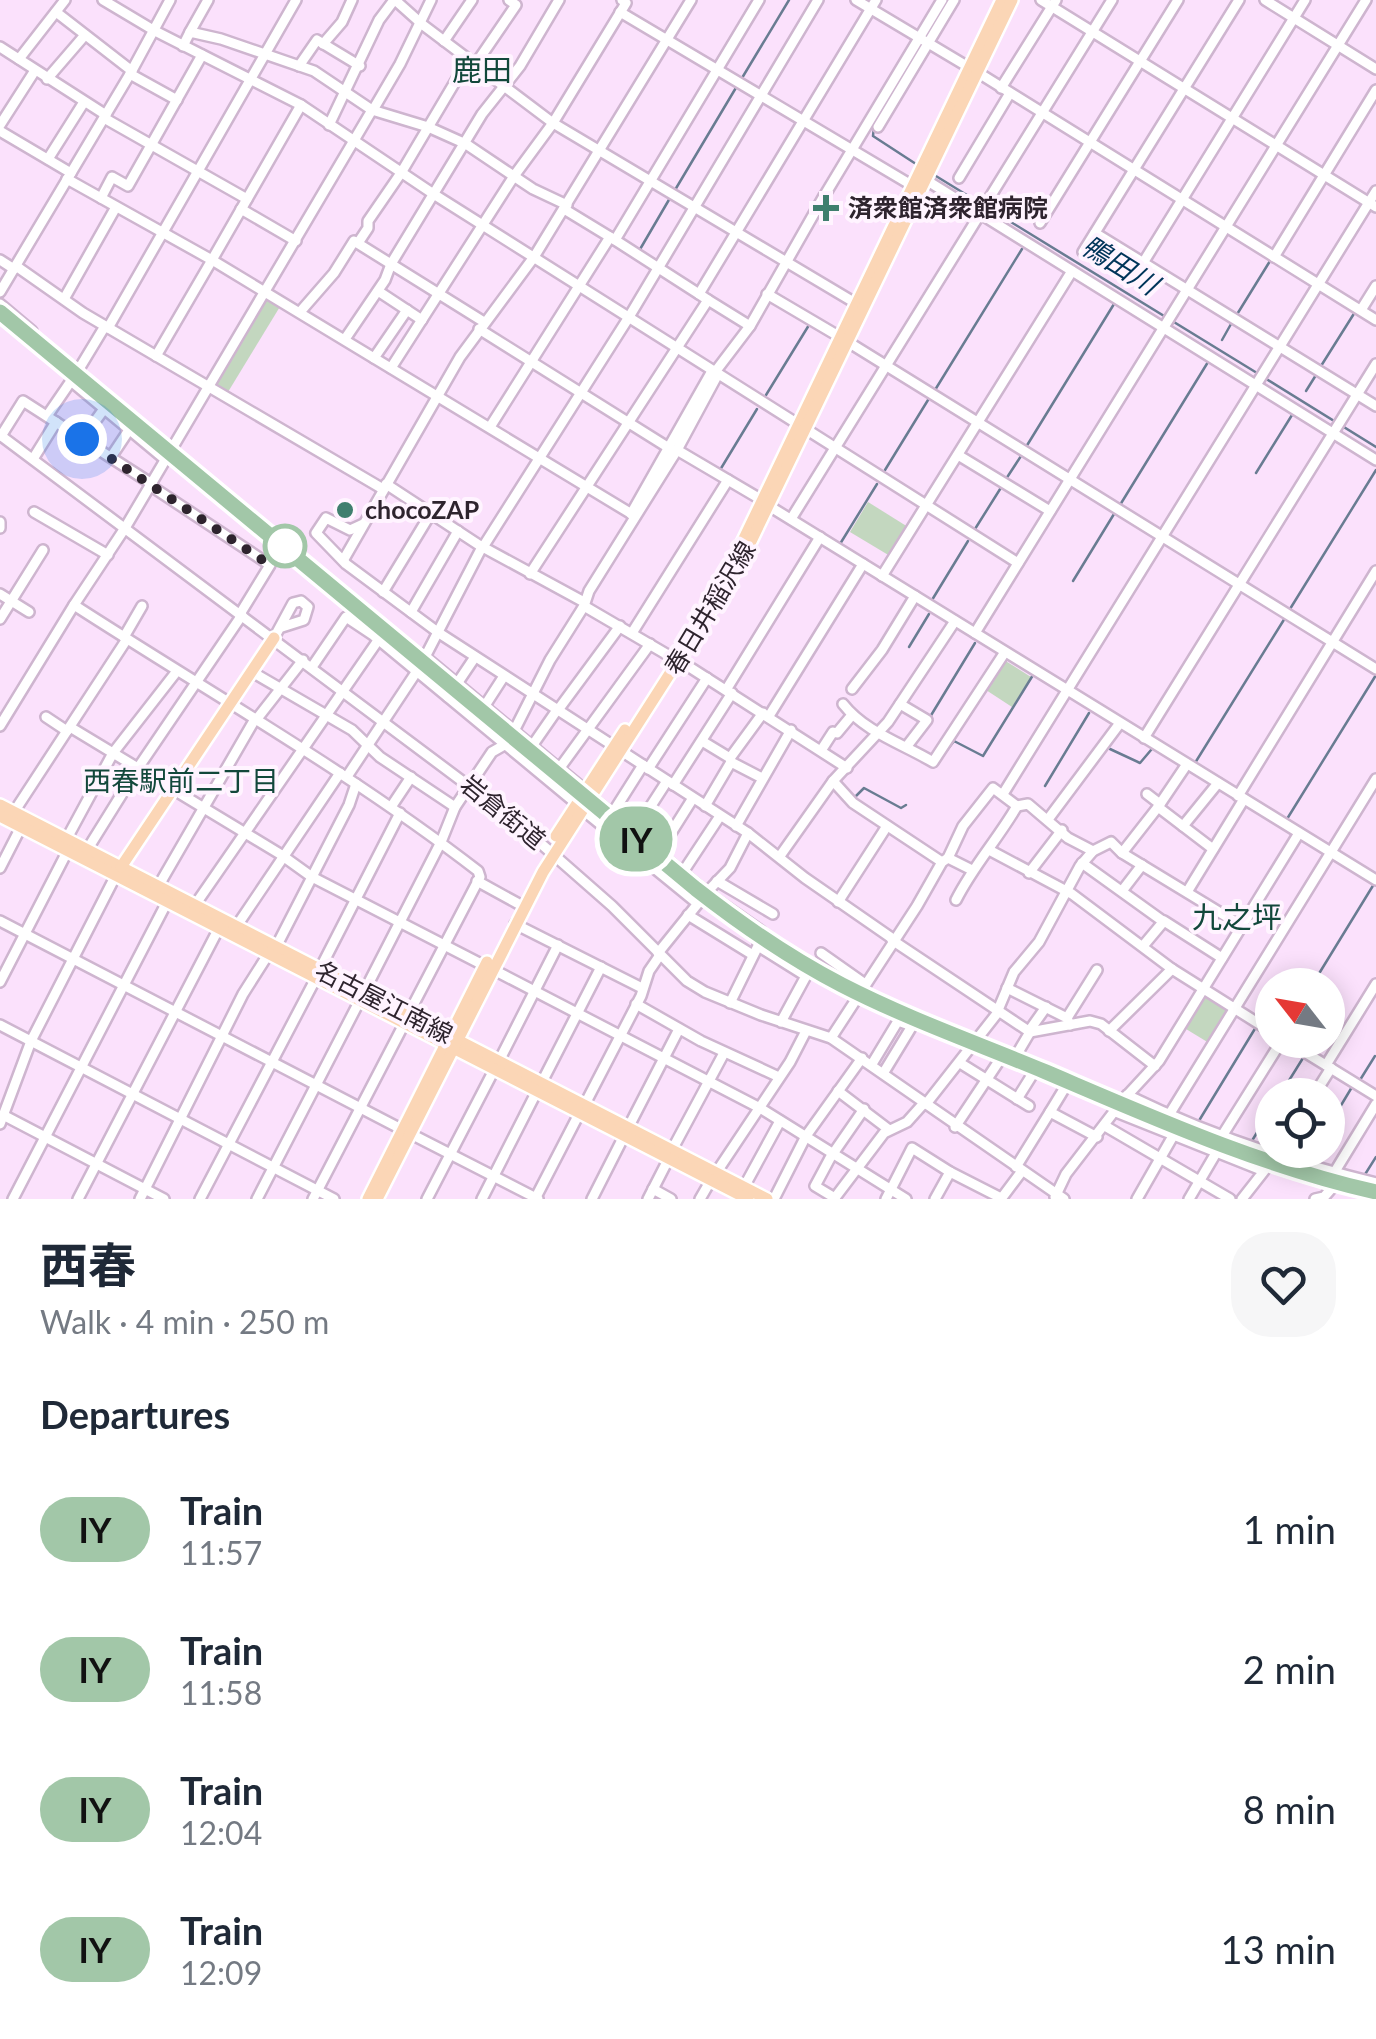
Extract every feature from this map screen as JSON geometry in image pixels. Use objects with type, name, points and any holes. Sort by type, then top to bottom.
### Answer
[{"type":"main road","name":"春日井稲沢線","points":[[489,968],[516,903],[677,660],[766,503],[926,171],[1002,0]]},
{"type":"main road","name":"春日井稲沢線","points":[[973,70],[1012,0]]},
{"type":"main road","name":"春日井稲沢線","points":[[844,340],[913,186],[926,171]]},
{"type":"main road","points":[[119,872],[278,633]]},
{"type":"main road","name":"名古屋江南線","points":[[0,805],[66,846],[87,850],[167,902],[318,973],[746,1193],[771,1199]]},
{"type":"main road","name":"名古屋江南線","points":[[0,816],[119,872],[159,886],[236,926],[272,950]]},
{"type":"main road","name":"春日井稲沢線","points":[[377,1199],[451,1043],[551,851]]},
{"type":"main road","name":"春日井稲沢線","points":[[368,1199],[407,1132]]},
{"type":"street","points":[[19,59],[65,0]]},
{"type":"street","points":[[103,0],[155,32],[301,105],[401,173],[1018,563]]},
{"type":"street","points":[[0,292],[155,32],[170,0]]},
{"type":"street","points":[[183,46],[208,0]]},
{"type":"street","points":[[80,370],[296,0]]},
{"type":"street","points":[[324,44],[342,22],[352,0]]},
{"type":"street","points":[[329,125],[380,20],[394,0],[553,123],[857,304]]},
{"type":"street","points":[[0,726],[125,528],[266,292],[431,0]]},
{"type":"street","points":[[444,41],[472,0]]},
{"type":"street","points":[[358,243],[368,221],[471,62],[516,5],[510,0]]},
{"type":"street","points":[[345,340],[482,114],[520,66],[559,0]]},
{"type":"street","points":[[391,368],[482,224],[553,123],[626,3],[622,0]]},
{"type":"street","points":[[344,559],[353,535],[437,395],[481,326],[534,257],[691,0]]},
{"type":"street","points":[[490,427],[650,180],[759,0]]},
{"type":"street","points":[[761,931],[707,892],[425,657],[483,546],[658,269],[818,0]]},
{"type":"street","points":[[856,0],[873,4],[924,40],[1376,320]]},
{"type":"street","points":[[878,127],[942,0]]},
{"type":"street","points":[[257,1199],[442,842],[455,807],[492,752],[506,744],[715,372],[750,326],[852,150],[954,0]]},
{"type":"street","points":[[1041,0],[1054,3],[1092,32],[1372,205]]},
{"type":"street","points":[[990,197],[1112,0]]},
{"type":"street","points":[[1040,223],[1178,0]]},
{"type":"street","points":[[1082,252],[1238,0]]},
{"type":"street","points":[[1265,0],[1376,68]]},
{"type":"street","points":[[1143,263],[1305,0]]},
{"type":"street","points":[[975,633],[1366,0]]},
{"type":"street","points":[[959,178],[1054,3]]},
{"type":"street","points":[[530,574],[677,348],[737,232],[873,4]]},
{"type":"street","points":[[56,12],[131,73],[177,100]]},
{"type":"street","points":[[620,12],[913,186]]},
{"type":"street","points":[[190,32],[299,66],[332,81],[372,110],[428,127],[466,144],[750,326]]},
{"type":"street","points":[[47,79],[85,35]]},
{"type":"street","points":[[299,66],[317,40],[360,66]]},
{"type":"street","points":[[0,47],[105,117],[247,199]]},
{"type":"street","points":[[100,198],[112,177],[128,186],[202,55]]},
{"type":"street","points":[[34,72],[0,128],[100,198],[300,312],[633,515]]},
{"type":"street","points":[[1274,257],[1376,90]]},
{"type":"street","points":[[48,160],[84,102]]},
{"type":"street","points":[[156,356],[301,105]]},
{"type":"street","points":[[926,171],[980,214],[1376,460]]},
{"type":"street","points":[[1004,794],[1319,284],[1372,205],[1376,191]]},
{"type":"street","points":[[64,300],[116,207]]},
{"type":"street","points":[[241,209],[296,241]]},
{"type":"street","points":[[791,519],[980,214]]},
{"type":"street","points":[[1094,233],[1376,406]]},
{"type":"street","points":[[300,312],[334,273],[354,241],[358,243],[439,294],[580,393],[766,503],[1376,880]]},
{"type":"street","points":[[0,260],[106,327],[584,604],[847,768]]},
{"type":"street","points":[[882,576],[1072,271]]},
{"type":"street","points":[[1361,310],[1376,286]]},
{"type":"street","points":[[378,291],[422,320]]},
{"type":"street","points":[[767,294],[1376,670]]},
{"type":"street","points":[[0,304],[32,331]]},
{"type":"street","points":[[374,358],[407,310]]},
{"type":"street","points":[[1144,738],[1376,364]]},
{"type":"street","points":[[34,459],[71,381],[166,460]]},
{"type":"street","points":[[1,435],[23,401],[270,565],[87,850]]},
{"type":"street","points":[[82,439],[104,409]]},
{"type":"street","points":[[111,458],[129,430]]},
{"type":"street","name":"岩倉街道","points":[[1,435],[241,615],[278,633],[307,664],[470,785],[551,851],[695,986],[730,1003],[831,1038],[1058,1197]]},
{"type":"street","points":[[958,455],[1050,511]]},
{"type":"street","points":[[632,633],[728,480]]},
{"type":"street","points":[[34,512],[108,554]]},
{"type":"street","points":[[383,592],[431,513]]},
{"type":"street","points":[[353,535],[326,518],[316,533],[383,592],[439,633],[748,833],[838,902],[1030,1032],[1090,1021],[1101,1024],[1155,1066]]},
{"type":"street","points":[[410,612],[458,531]]},
{"type":"street","points":[[634,832],[702,740],[820,538]]},
{"type":"street","points":[[0,619],[43,550]]},
{"type":"street","points":[[705,806],[730,760],[766,714],[862,564]]},
{"type":"street","points":[[1186,892],[1376,571]]},
{"type":"street","points":[[0,594],[29,612]]},
{"type":"street","points":[[852,689],[882,650],[914,596]]},
{"type":"street","points":[[74,605],[344,774],[478,871],[478,881],[315,1195]]},
{"type":"street","points":[[14,812],[142,606]]},
{"type":"street","points":[[159,886],[255,720],[346,617],[379,639],[697,903]]},
{"type":"street","points":[[780,856],[832,781],[879,734],[955,621]]},
{"type":"street","points":[[532,746],[620,626]]},
{"type":"street","points":[[196,905],[379,639]]},
{"type":"street","points":[[559,769],[650,644]]},
{"type":"street","points":[[843,704],[879,734],[934,762],[1005,652]]},
{"type":"street","points":[[448,696],[475,657]]},
{"type":"street","points":[[0,982],[114,753],[177,670]]},
{"type":"street","points":[[236,926],[283,856],[386,722],[417,671]]},
{"type":"street","points":[[252,672],[352,730],[367,746],[455,807]]},
{"type":"street","points":[[484,707],[504,676]]},
{"type":"street","points":[[612,814],[707,678]]},
{"type":"street","points":[[900,704],[926,720],[907,746]]},
{"type":"street","points":[[822,749],[852,715]]},
{"type":"street","points":[[46,717],[174,788],[312,877],[760,1108],[858,1168],[888,1194],[906,1199]]},
{"type":"street","points":[[1049,818],[1120,723]]},
{"type":"street","points":[[736,826],[791,730]]},
{"type":"street","points":[[702,740],[762,778]]},
{"type":"street","points":[[1122,853],[1186,764]]},
{"type":"street","points":[[200,1199],[356,900],[410,777]]},
{"type":"street","points":[[1169,1116],[1376,779]]},
{"type":"street","points":[[832,781],[853,803],[887,826],[945,860],[972,870]]},
{"type":"street","points":[[1183,826],[1218,783]]},
{"type":"street","points":[[142,1194],[244,993],[312,877],[349,806],[356,784]]},
{"type":"street","points":[[831,1038],[917,906],[957,834],[984,798],[993,788],[1017,806]]},
{"type":"street","points":[[1147,794],[1213,849]]},
{"type":"street","points":[[659,852],[693,798]]},
{"type":"street","points":[[956,900],[1017,806],[1028,804],[1068,838],[1093,851]]},
{"type":"street","points":[[683,872],[720,816]]},
{"type":"street","points":[[838,902],[887,826]]},
{"type":"street","points":[[0,868],[21,827]]},
{"type":"street","points":[[1030,873],[1062,830]]},
{"type":"street","points":[[0,921],[537,1199],[649,971],[697,903],[730,868],[748,833]]},
{"type":"street","points":[[1058,1197],[1066,1174],[1127,1095],[1155,1066],[1299,833]]},
{"type":"street","points":[[864,1109],[815,1186],[835,1198],[888,1129],[907,1122],[960,1063],[998,1010],[1007,988],[1067,894],[1072,877],[1093,851],[1111,842],[1122,853],[1242,926]]},
{"type":"street","points":[[991,850],[1072,894],[1172,969],[1255,1022]]},
{"type":"street","points":[[1082,863],[1222,958]]},
{"type":"street","points":[[1122,891],[1142,865]]},
{"type":"street","points":[[119,872],[31,1041],[2,1120],[96,1164],[142,1194],[164,1199]]},
{"type":"street","points":[[478,881],[516,903]]},
{"type":"street","points":[[717,881],[773,914]]},
{"type":"street","points":[[14,1199],[167,902]]},
{"type":"street","points":[[688,915],[754,955]]},
{"type":"street","points":[[1144,946],[1164,922]]},
{"type":"street","points":[[515,924],[642,988]]},
{"type":"street","points":[[78,1199],[220,928]]},
{"type":"street","points":[[427,1199],[558,946]]},
{"type":"street","points":[[730,1003],[758,946],[806,976],[781,1022]]},
{"type":"street","points":[[821,953],[865,984]]},
{"type":"street","points":[[482,1199],[601,967]]},
{"type":"street","points":[[1109,1031],[1172,969]]},
{"type":"street","points":[[1069,1022],[1097,970]]},
{"type":"street","points":[[1322,1078],[1376,984]]},
{"type":"street","points":[[1007,988],[1069,1022]]},
{"type":"street","points":[[636,1004],[724,1053],[779,1078]]},
{"type":"street","points":[[1017,1054],[1046,1007]]},
{"type":"street","points":[[771,1199],[806,1136],[838,1090],[898,1021],[912,1026],[884,1072]]},
{"type":"street","points":[[0,1025],[273,1167],[315,1195],[334,1199]]},
{"type":"street","points":[[592,1199],[679,1029]]},
{"type":"street","points":[[700,1199],[806,1030]]},
{"type":"street","points":[[671,1199],[650,1194],[724,1053]]},
{"type":"street","points":[[1222,1136],[1272,1058]]},
{"type":"street","points":[[1314,1058],[1376,1096]]},
{"type":"street","points":[[955,1126],[999,1062]]},
{"type":"street","points":[[960,1063],[1028,1106]]},
{"type":"street","points":[[1016,1099],[1032,1075]]},
{"type":"street","points":[[888,1194],[912,1148],[1001,1199],[1064,1089]]},
{"type":"street","points":[[838,1090],[888,1129]]},
{"type":"street","points":[[1127,1095],[1169,1116],[1255,1145]]},
{"type":"street","points":[[1334,1172],[1376,1104]]},
{"type":"street","points":[[1050,1112],[1097,1137]]},
{"type":"street","points":[[1116,1112],[1264,1170],[1242,1199]]},
{"type":"street","points":[[746,1193],[780,1121]]},
{"type":"street","points":[[1105,1126],[1230,1199]]},
{"type":"street","points":[[1137,1199],[1174,1136]]},
{"type":"street","points":[[1189,1199],[1216,1153]]},
{"type":"street","points":[[1323,1168],[1376,1183]]},
{"type":"street","points":[[936,1199],[950,1172]]},
{"type":"street","points":[[1315,1199],[1324,1198],[1331,1189]]},
{"type":"green space","points":[[269,298],[281,305],[228,392],[217,386],[216,381]]},
{"type":"green space","points":[[868,502],[908,527],[890,556],[850,532]]},
{"type":"green space","points":[[1004,660],[1031,677],[1012,707],[986,690]]},
{"type":"green space","points":[[1206,996],[1228,1009],[1209,1043],[1186,1029]]},
{"type":"waterway","points":[[742,78],[789,0]]},
{"type":"waterway","name":"鴨田川","points":[[926,37],[949,0]]},
{"type":"waterway","points":[[892,27],[913,39]]},
{"type":"waterway","name":"鴨田川","points":[[880,115],[922,44]]},
{"type":"waterway","points":[[675,190],[737,86]]},
{"type":"waterway","points":[[763,102],[787,116]]},
{"type":"waterway","name":"鴨田川","points":[[874,126],[873,136],[916,164]]},
{"type":"waterway","name":"鴨田川","points":[[931,173],[1257,373]]},
{"type":"waterway","points":[[639,251],[670,198]]},
{"type":"waterway","points":[[935,390],[1022,249]]},
{"type":"waterway","points":[[1236,316],[1270,261]]},
{"type":"waterway","points":[[1128,281],[1138,266]]},
{"type":"waterway","points":[[1026,447],[1114,304]]},
{"type":"waterway","points":[[1321,366],[1355,312]]},
{"type":"waterway","points":[[1222,340],[1231,324]]},
{"type":"waterway","points":[[766,395],[809,325]]},
{"type":"waterway","points":[[34,334],[74,368]]},
{"type":"waterway","points":[[1120,505],[1208,362]]},
{"type":"waterway","points":[[80,373],[162,441]]},
{"type":"waterway","points":[[1306,391],[1316,375]]},
{"type":"waterway","name":"鴨田川","points":[[1263,377],[1376,447]]},
{"type":"waterway","points":[[885,470],[928,400]]},
{"type":"waterway","points":[[720,470],[757,409]]},
{"type":"waterway","points":[[1256,473],[1292,415]]},
{"type":"waterway","points":[[1006,479],[1021,456]]},
{"type":"waterway","points":[[1290,609],[1376,470]]},
{"type":"waterway","points":[[840,544],[877,484]]},
{"type":"waterway","points":[[975,529],[1002,486]]},
{"type":"waterway","points":[[1073,581],[1114,514]]},
{"type":"waterway","points":[[932,600],[968,541]]},
{"type":"waterway","points":[[909,647],[929,614]]},
{"type":"waterway","points":[[1195,763],[1285,618]]},
{"type":"waterway","points":[[930,717],[975,643]]},
{"type":"waterway","points":[[940,759],[954,741],[983,756],[1033,675]]},
{"type":"waterway","points":[[1287,819],[1376,675]]},
{"type":"waterway","points":[[1045,786],[1089,713]]},
{"type":"waterway","points":[[1110,749],[1140,763],[1151,750]]},
{"type":"waterway","points":[[854,798],[864,788],[901,808],[906,805]]},
{"type":"waterway","points":[[1322,968],[1374,884]]},
{"type":"waterway","points":[[1197,1124],[1255,1029]]},
{"type":"waterway","points":[[1360,1080],[1375,1056]]},
{"type":"waterway","points":[[1291,1078],[1303,1058]]},
{"type":"waterway","points":[[1345,1099],[1352,1087]]},
{"type":"waterway","points":[[1250,1144],[1255,1136]]},
{"type":"waterway","points":[[1364,1176],[1376,1157]]},
{"type":"waterway","points":[[1304,1168],[1321,1173]]},
{"type":"railway","points":[[0,312],[696,889],[782,952],[881,1004],[1172,1125],[1293,1170],[1376,1192]]},
{"type":"train","name":"IY","points":[[0,312],[696,889],[784,952],[897,1010],[1185,1131],[1319,1178],[1376,1192]]},
{"type":"place","name":"済衆館済衆館病院","points":[[826,208]]},
{"type":"place","name":"chocoZAP","points":[[345,510]]},
{"type":"district","name":"鹿田","points":[[482,71]]},
{"type":"district","name":"西春駅前二丁目","points":[[181,781]]},
{"type":"district","name":"九之坪","points":[[1237,918]]},
{"type":"route","points":[[82,439],[270,565],[285,546]]}]
